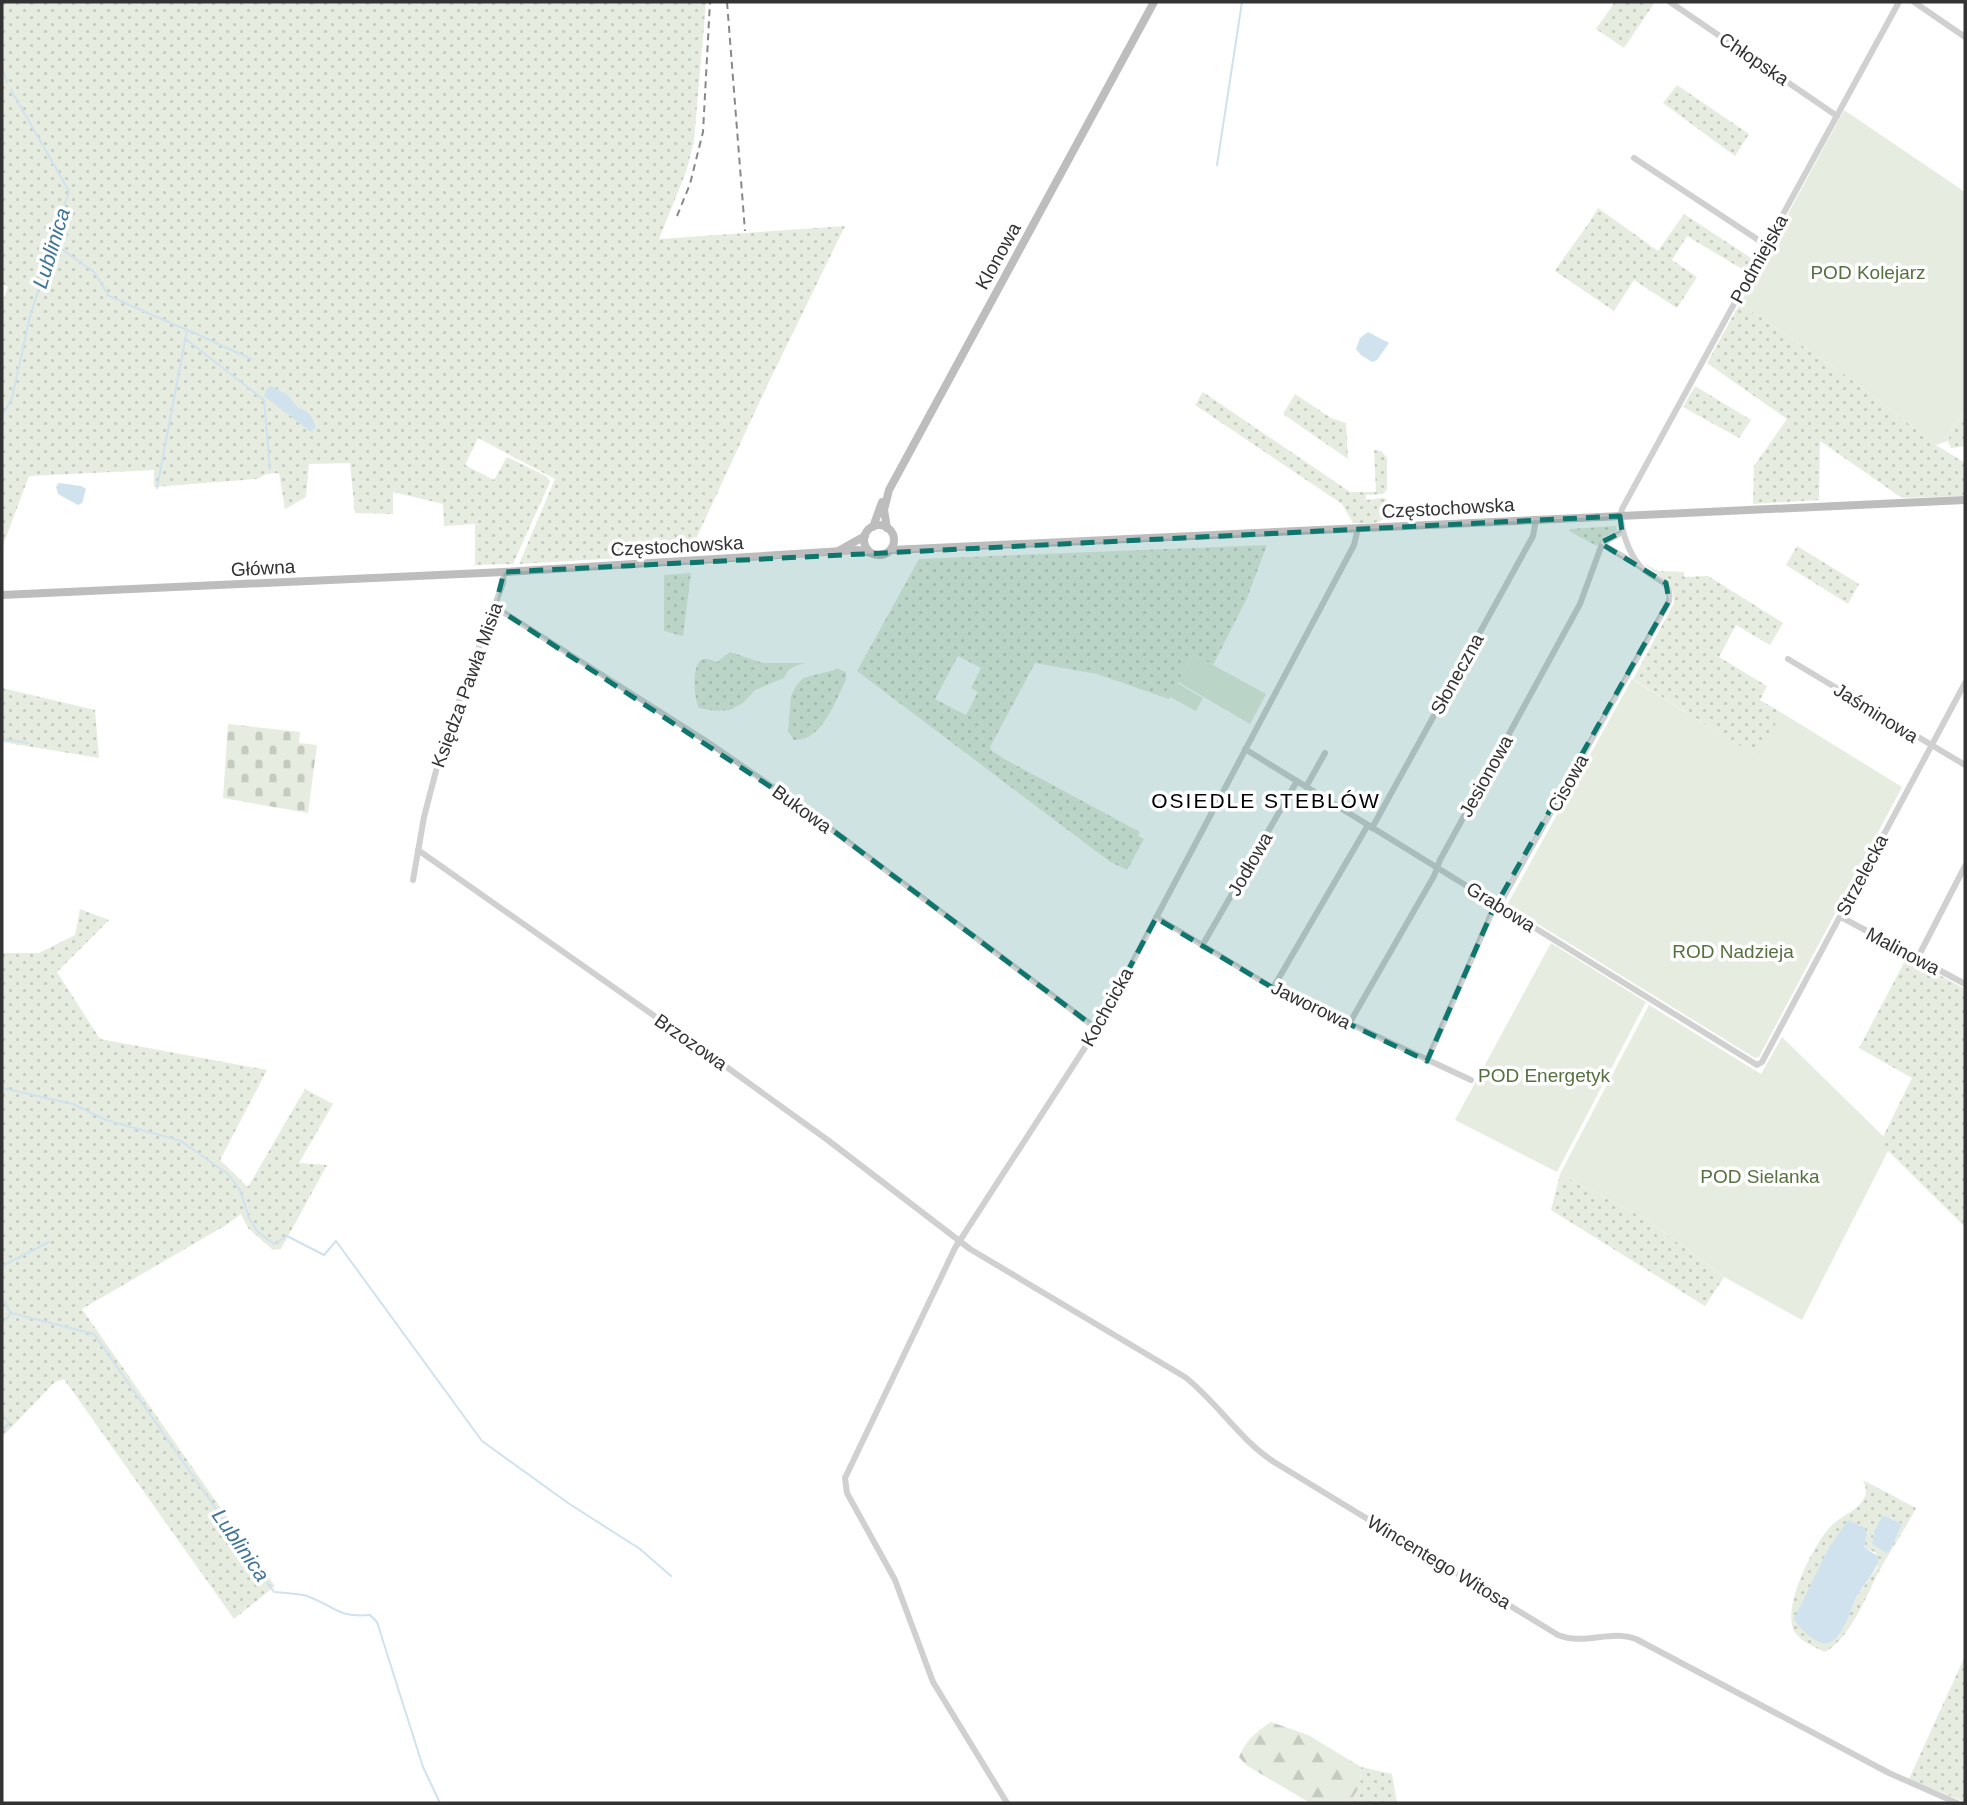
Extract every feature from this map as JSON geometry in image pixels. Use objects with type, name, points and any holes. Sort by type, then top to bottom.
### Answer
[{"type":"main road","name":"Klonowa","points":[[887,528],[884,510],[888,490],[1154,2]]},
{"type":"main road","points":[[873,527],[880,525],[887,528],[894,539],[891,550],[879,555],[870,553],[865,545],[865,536],[873,527],[888,490]]},
{"type":"main road","name":"Częstochowska","points":[[891,550],[1965,500]]},
{"type":"main road","name":"Częstochowska","points":[[831,554],[865,536]]},
{"type":"main road","name":"Częstochowska","points":[[894,539],[910,545],[933,548]]},
{"type":"main road","name":"Częstochowska","points":[[525,571],[831,554],[859,550],[870,553]]},
{"type":"main road","name":"Główna","points":[[2,595],[525,571]]},
{"type":"street","name":"Chłopska","points":[[1670,2],[1837,116]]},
{"type":"street","name":"Podmiejska","points":[[1620,516],[1899,2]]},
{"type":"street","points":[[1914,2],[1965,37]]},
{"type":"street","points":[[1634,158],[1766,245]]},
{"type":"street","name":"Cisowa","points":[[1427,1061],[1492,912],[1669,601],[1670,592],[1666,583],[1640,567],[1622,532],[1620,516]]},
{"type":"street","name":"Słoneczna","points":[[1273,988],[1370,826],[1533,536],[1536,519]]},
{"type":"street","name":"Kochcicka","points":[[1007,1803],[933,1682],[895,1580],[848,1493],[845,1481],[944,1269],[1097,1029],[1354,545],[1359,528]]},
{"type":"street","points":[[1622,532],[1602,544],[1640,567]]},
{"type":"street","name":"Jesionowa","points":[[1349,1024],[1580,604],[1602,544]]},
{"type":"street","name":"Księdza Pawła Misia","points":[[413,880],[443,744],[495,607],[504,581],[504,572]]},
{"type":"street","name":"Bukowa","points":[[495,607],[706,741],[803,808],[1097,1029]]},
{"type":"street","name":"Jaśminowa","points":[[1788,659],[1965,765]]},
{"type":"street","name":"Strzelecka","points":[[1757,1065],[1762,1062],[1965,683]]},
{"type":"street","name":"Grabowa","points":[[1245,749],[1757,1065]]},
{"type":"street","points":[[1306,787],[1325,753]]},
{"type":"street","name":"Jodłowa","points":[[1202,946],[1297,782]]},
{"type":"street","name":"Brzozowa","points":[[418,850],[703,1050],[960,1240]]},
{"type":"street","points":[[1917,959],[1965,866]]},
{"type":"street","name":"Malinowa","points":[[1840,916],[1965,984]]},
{"type":"street","name":"Jaworowa","points":[[1156,917],[1273,988],[1471,1080]]},
{"type":"street","name":"Wincentego Witosa","points":[[960,1240],[1039,1292],[1185,1377],[1266,1457],[1559,1635],[1575,1640],[1619,1635],[1636,1639],[1889,1773],[1957,1803]]},
{"type":"highlighted area","points":[[1620,516],[1622,532],[1600,543],[1666,583],[1669,601],[1492,912],[1427,1061],[1273,988],[1156,918],[1097,1029],[803,808],[495,607],[504,572]]},
{"type":"green space","points":[[2,2],[706,2],[694,141],[686,172],[659,239],[845,226],[689,554],[519,564],[555,479],[478,438],[465,465],[494,480],[507,457],[546,476],[550,482],[513,564],[475,565],[475,524],[444,526],[443,504],[393,492],[393,514],[355,513],[350,463],[309,464],[306,497],[285,509],[279,473],[267,474],[257,479],[154,487],[154,470],[29,476],[2,548],[2,303],[8,287],[2,284]]},
{"type":"green space","points":[[1615,2],[1655,2],[1624,48],[1596,29]]},
{"type":"green space","points":[[1677,85],[1749,134],[1735,156],[1663,103]]},
{"type":"green space","name":"POD Kolejarz","points":[[1844,110],[1965,192],[1965,411],[1952,429],[1948,441],[1936,445],[1851,379],[1740,303]]},
{"type":"green space","points":[[1598,208],[1658,251],[1684,214],[1754,260],[1747,272],[1687,236],[1672,260],[1697,277],[1677,308],[1634,280],[1614,311],[1555,271]]},
{"type":"green space","points":[[1740,303],[1851,379],[1936,445],[1965,463],[1965,496],[1902,498],[1820,441],[1819,500],[1753,504],[1754,466],[1787,419],[1707,363]]},
{"type":"green space","points":[[1695,386],[1751,420],[1739,438],[1683,407]]},
{"type":"green space","points":[[1203,392],[1350,492],[1376,492],[1374,450],[1381,451],[1387,458],[1387,490],[1383,494],[1366,495],[1366,500],[1386,499],[1390,512],[1378,522],[1353,523],[1342,504],[1195,405]]},
{"type":"green space","points":[[1295,394],[1331,418],[1346,423],[1348,459],[1283,414]]},
{"type":"green space","points":[[1965,411],[1965,446],[1951,448],[1948,441],[1952,429]]},
{"type":"green space","points":[[1616,526],[1617,531],[1603,538],[1597,546],[1569,531],[1570,529]]},
{"type":"green space","points":[[1267,545],[1247,598],[1213,665],[1193,654],[1169,699],[1097,674],[1035,663],[990,747],[1008,761],[1140,832],[1138,836],[1144,839],[1127,870],[1109,861],[857,671],[919,559]],"holes":[[[958,656],[981,668],[971,688],[978,692],[966,715],[935,699]]]},
{"type":"green space","points":[[1797,546],[1859,584],[1848,604],[1786,565]]},
{"type":"green space","points":[[1644,563],[1658,571],[1684,572],[1684,577],[1708,576],[1783,623],[1770,645],[1736,625],[1719,657],[1767,686],[1760,700],[1782,713],[1758,757],[1633,679],[1674,603],[1669,584]]},
{"type":"green space","points":[[691,573],[683,636],[664,631],[664,575]]},
{"type":"green space","points":[[730,652],[763,663],[806,663],[792,668],[784,678],[755,690],[743,703],[730,710],[699,708],[695,684],[697,665],[704,659],[717,662]]},
{"type":"green space","points":[[1193,654],[1266,694],[1250,724],[1178,682]]},
{"type":"green space","points":[[838,669],[846,672],[846,680],[827,718],[813,734],[794,740],[788,731],[791,696],[796,686],[803,678]]},
{"type":"green space","name":"ROD Nadzieja","points":[[1632,679],[1757,756],[1782,713],[1902,787],[1759,1057],[1755,1058],[1507,905]]},
{"type":"green space","points":[[1177,683],[1203,698],[1196,711],[1170,697]]},
{"type":"green space","points":[[2,688],[95,710],[99,758],[2,742]]},
{"type":"green space","points":[[228,724],[300,732],[299,743],[317,745],[308,813],[223,798]]},
{"type":"green space","points":[[80,909],[109,920],[57,972],[100,1039],[267,1070],[220,1160],[248,1187],[305,1089],[333,1104],[299,1163],[327,1165],[281,1249],[273,1250],[248,1228],[241,1214],[82,1309],[275,1586],[234,1619],[64,1379],[55,1382],[2,1437],[2,953],[39,953],[75,935]]},
{"type":"green space","name":"POD Energetyk","points":[[1551,943],[1646,1002],[1557,1172],[1455,1120]]},
{"type":"green space","points":[[1907,957],[1965,989],[1965,1227],[1882,1145],[1886,1140],[1883,1137],[1912,1078],[1859,1048]]},
{"type":"green space","name":"POD Sielanka","points":[[1649,1005],[1761,1074],[1782,1037],[1887,1140],[1883,1145],[1888,1151],[1802,1320],[1724,1277],[1646,1219],[1560,1174]]},
{"type":"green space","points":[[1560,1174],[1646,1219],[1724,1277],[1705,1306],[1551,1210]]},
{"type":"green space","points":[[1863,1480],[1916,1508],[1849,1628],[1834,1646],[1825,1652],[1804,1641],[1794,1631],[1792,1607],[1801,1577],[1823,1536],[1865,1497]],"holes":[[[1883,1515],[1902,1524],[1890,1551],[1872,1544],[1874,1531]],[[1867,1535],[1864,1547],[1876,1553],[1877,1568],[1857,1596],[1838,1637],[1795,1619],[1828,1549]]]},
{"type":"green space","points":[[1965,1656],[1965,1802],[1909,1779]]},
{"type":"green space","points":[[1271,1722],[1308,1735],[1361,1767],[1360,1786],[1349,1803],[1310,1803],[1246,1765],[1239,1757],[1242,1751],[1252,1737]]},
{"type":"green space","points":[[1361,1767],[1392,1774],[1397,1803],[1349,1803],[1360,1786]]},
{"type":"water","points":[[1368,332],[1389,343],[1377,360],[1372,362],[1356,349],[1360,338]]},
{"type":"water","points":[[271,386],[288,395],[298,408],[310,414],[316,427],[311,432],[264,396]]},
{"type":"water","points":[[59,483],[86,489],[82,503],[78,505],[58,494],[56,487]]},
{"type":"water","points":[[1883,1515],[1902,1524],[1887,1553],[1872,1544],[1874,1531]]},
{"type":"water","points":[[1848,1520],[1865,1528],[1867,1535],[1864,1547],[1879,1557],[1878,1563],[1857,1596],[1837,1638],[1823,1643],[1808,1635],[1794,1619],[1828,1549]]},
{"type":"waterway","points":[[1217,165],[1242,2]]},
{"type":"waterway","name":"Lublinica","points":[[2,68],[7,82]]},
{"type":"waterway","name":"Lublinica","points":[[2,416],[12,398],[30,317],[69,191],[11,90]]},
{"type":"waterway","points":[[53,243],[94,272],[109,296],[187,330],[157,488]]},
{"type":"waterway","points":[[188,330],[251,359]]},
{"type":"waterway","points":[[187,340],[264,400],[270,469]]},
{"type":"waterway","points":[[2,739],[28,743]]},
{"type":"waterway","points":[[2,1088],[73,1104],[106,1120],[181,1141],[228,1174],[240,1190],[249,1218],[258,1232],[274,1244],[287,1236],[324,1255],[336,1241],[482,1441],[568,1503],[640,1549],[671,1576]]},
{"type":"waterway","points":[[2,1266],[49,1242]]},
{"type":"waterway","name":"Lublinica","points":[[2,1298],[11,1313],[94,1334],[274,1592],[307,1596],[343,1613],[370,1615],[377,1622],[423,1767],[440,1803]]},
{"type":"waterway","points":[[2,1323],[11,1314]]},
{"type":"waterway","points":[[2,1414],[9,1423],[2,1431]]},
{"type":"railway","points":[[677,216],[690,184],[703,132],[710,2]]},
{"type":"railway","points":[[727,2],[745,231]]},
{"type":"district","name":"OSIEDLE STEBLÓW","points":[[1266,800]]}]
